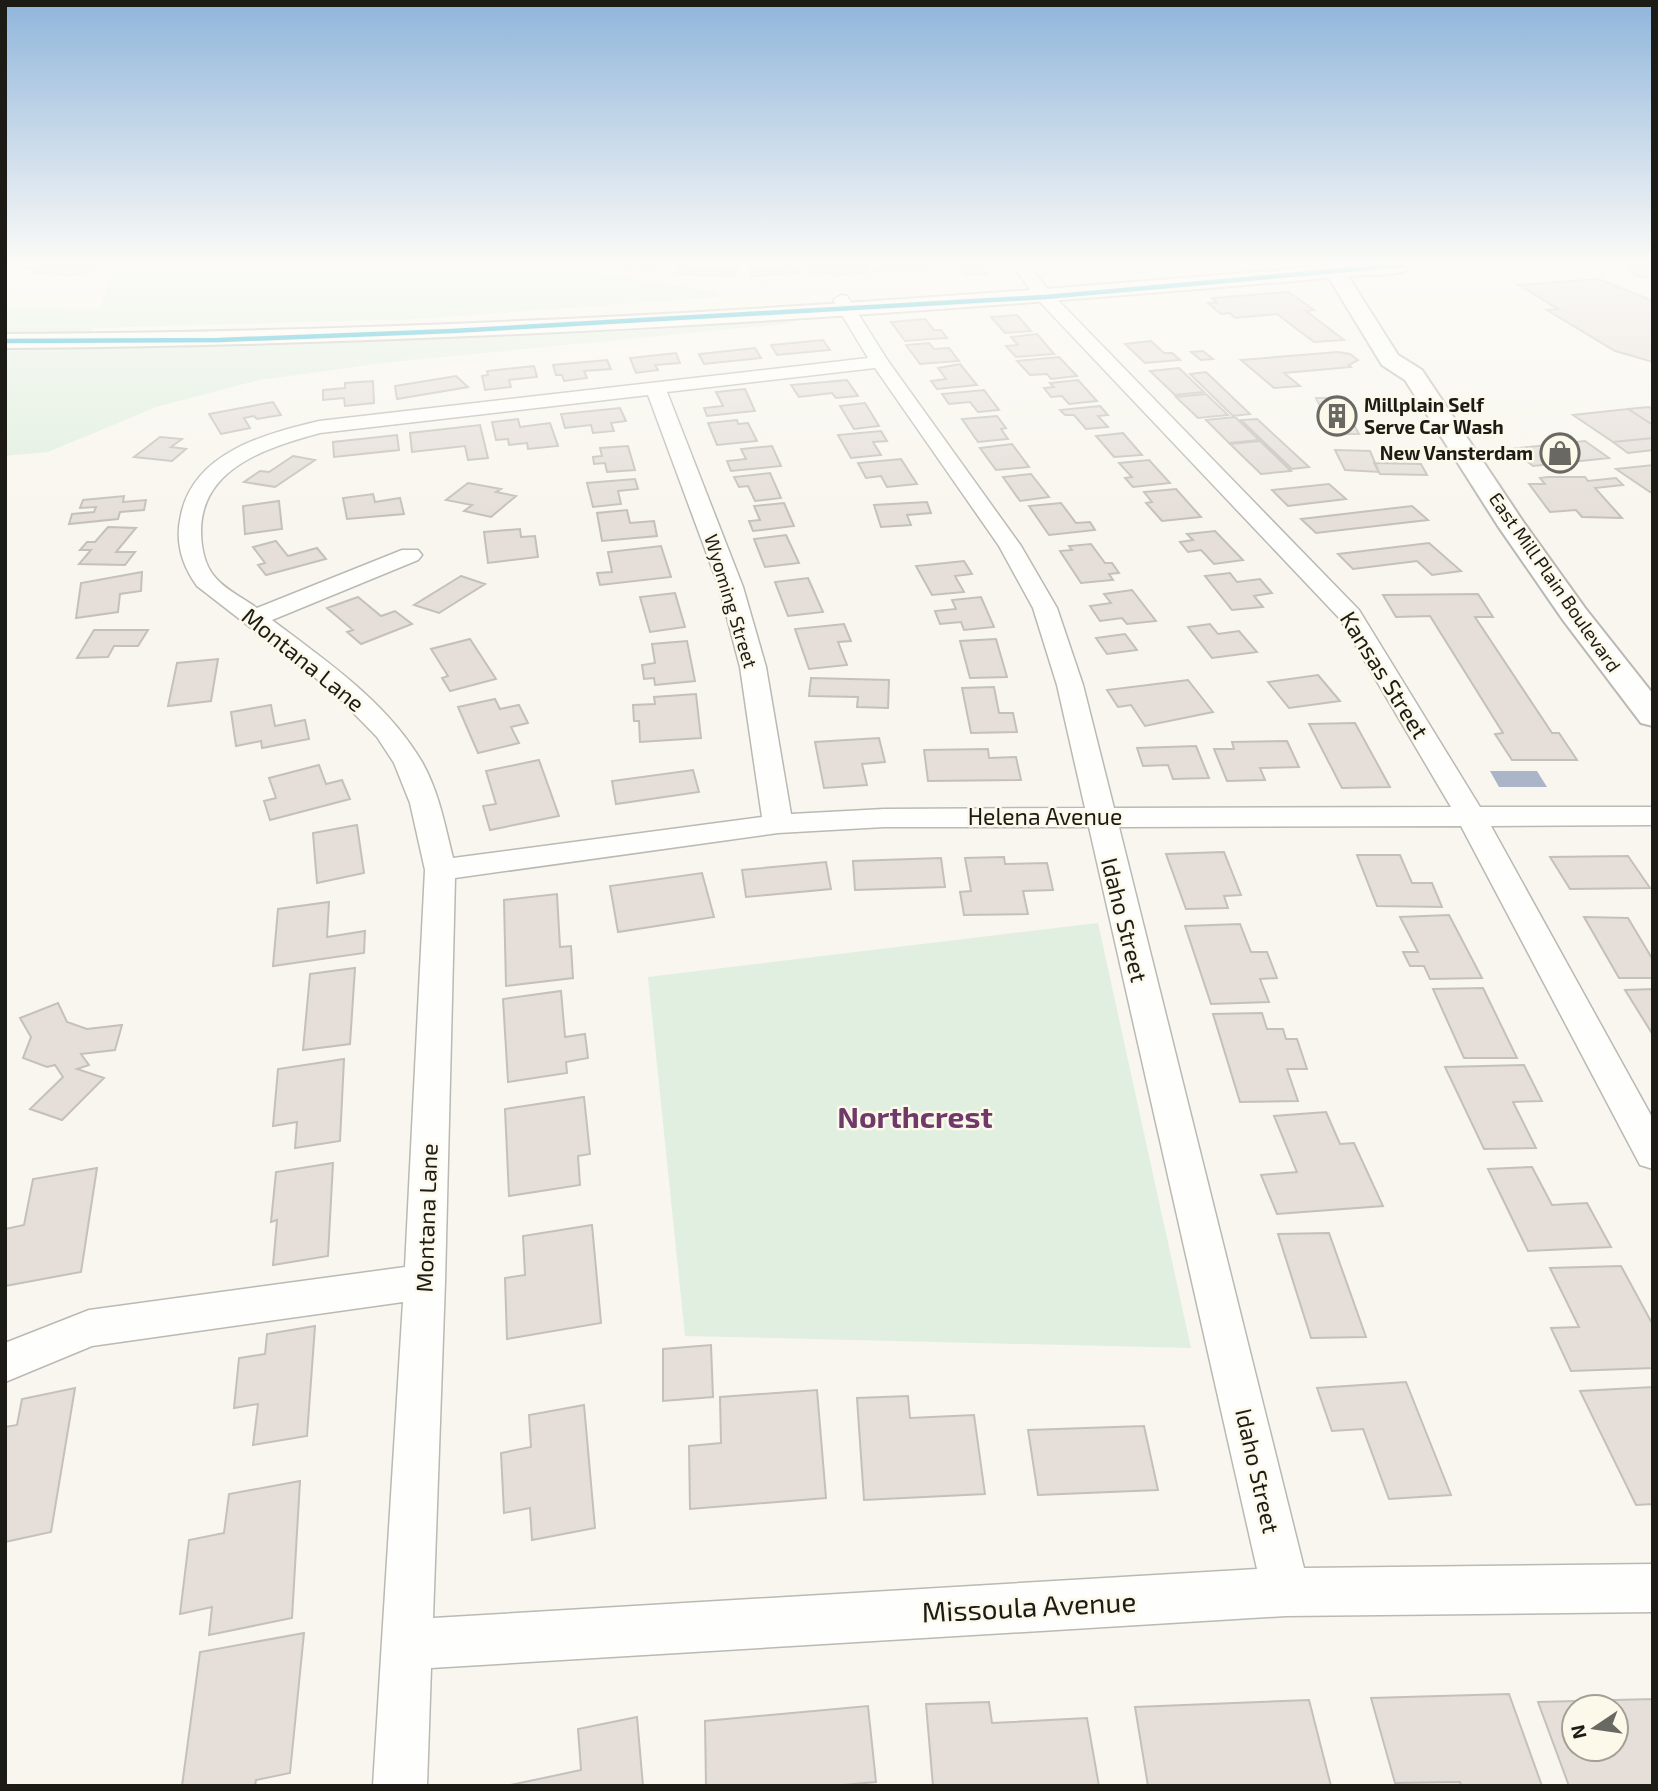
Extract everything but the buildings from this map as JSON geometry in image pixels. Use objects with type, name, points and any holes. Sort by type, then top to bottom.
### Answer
[{"type":"main road","name":"East Mill Plain Boulevard","points":[[1383,349],[1390,360],[1415,375],[1512,526],[1574,614],[1653,716]]},
{"type":"main road","name":"East Mill Plain Boulevard","points":[[1414,349],[1419,356],[1415,375]]},
{"type":"street","name":"Idaho Street","points":[[871,349],[1010,546],[1045,608],[1070,685],[1099,816],[1286,1592]]},
{"type":"street","name":"Kansas Street","points":[[1095,349],[1350,615],[1469,815],[1653,1154]]},
{"type":"street","name":"Montana Lane","points":[[400,1786],[425,1282],[440,870],[425,803],[408,763],[387,732],[340,684],[252,620],[205,581],[192,560],[189,545],[195,500],[206,481],[226,463],[253,448],[318,427],[880,362]]},
{"type":"street","name":"Wyoming Street","points":[[655,387],[731,587],[753,667],[778,824]]},
{"type":"street","points":[[252,620],[410,555]]},
{"type":"street","name":"Helena Avenue","points":[[440,870],[778,824],[884,818],[1653,816]]},
{"type":"street","points":[[5,1363],[89,1328],[425,1282]]},
{"type":"street","name":"Missoula Avenue","points":[[405,1645],[1286,1592],[1653,1588]]},
{"type":"green space","points":[[5,349],[529,349],[391,362],[259,380],[156,407],[48,452],[5,456]]},
{"type":"green space","points":[[1098,923],[1191,1348],[685,1336],[648,977]]},
{"type":"water","points":[[1490,771],[1537,771],[1547,787],[1499,787]]},
{"type":"place","name":"Millplain Self Serve Car Wash","points":[[1337,416]]},
{"type":"place","name":"New Vansterdam","points":[[1560,453]]},
{"type":"district","name":"Northcrest","points":[[915,1118]]}]
